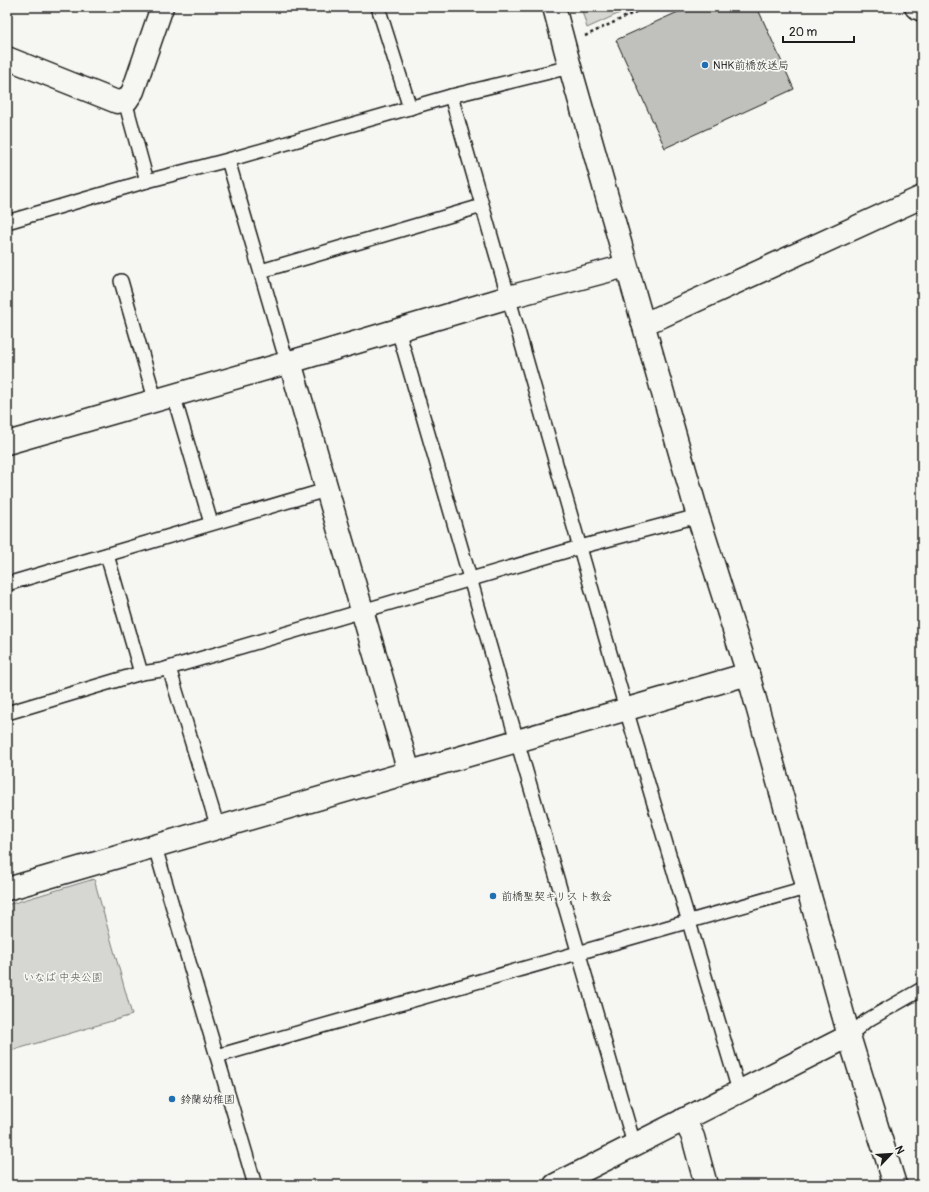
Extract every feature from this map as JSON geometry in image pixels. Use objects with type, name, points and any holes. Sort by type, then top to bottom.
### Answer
[{"type":"main road","points":[[7,58],[117,102],[125,100],[130,97],[133,91],[162,7]]},
{"type":"main road","points":[[554,7],[626,266],[698,516],[748,674],[809,887],[849,1036],[895,1185]]},
{"type":"main road","points":[[916,7],[922,10]]},
{"type":"main road","points":[[643,323],[658,318],[922,197]]},
{"type":"main road","points":[[7,443],[164,396],[290,362],[509,297],[626,266]]},
{"type":"main road","points":[[290,362],[361,612],[409,772]]},
{"type":"main road","points":[[7,889],[748,674]]},
{"type":"main road","points":[[554,1185],[849,1036]]},
{"type":"main road","points":[[684,1119],[693,1137],[706,1185]]},
{"type":"lane","points":[[378,7],[410,108]]},
{"type":"lane","points":[[7,222],[147,181],[228,160],[451,96],[570,67]]},
{"type":"lane","points":[[451,96],[626,709],[739,1091]]},
{"type":"lane","points":[[125,100],[147,181]]},
{"type":"lane","points":[[228,160],[283,349],[290,362]]},
{"type":"lane","points":[[261,271],[482,206]]},
{"type":"lane","points":[[121,281],[211,523]]},
{"type":"lane","points":[[398,330],[634,1144]]},
{"type":"lane","points":[[7,584],[326,490]]},
{"type":"lane","points":[[7,712],[142,673],[169,668],[580,547],[698,516]]},
{"type":"lane","points":[[107,555],[142,673]]},
{"type":"lane","points":[[169,668],[218,828]]},
{"type":"lane","points":[[155,847],[255,1185]]},
{"type":"lane","points":[[217,1056],[809,887]]},
{"type":"lane","points":[[849,1036],[866,1021],[922,989]]},
{"type":"path","points":[[584,36],[646,7]]},
{"type":"green space","points":[[581,7],[633,7],[587,28]]},
{"type":"green space","name":"いなば 中央公園","points":[[94,879],[132,1015],[7,1052],[7,905]]},
{"type":"building","name":"NHK前橋放送局","points":[[689,7],[757,7],[794,89],[665,148],[616,40]]},
{"type":"place","name":"NHK前橋放送局","points":[[705,65]]},
{"type":"place","name":"前橋聖契キリスト教会","points":[[493,896]]},
{"type":"place","name":"鈴蘭幼稚園","points":[[172,1099]]}]
